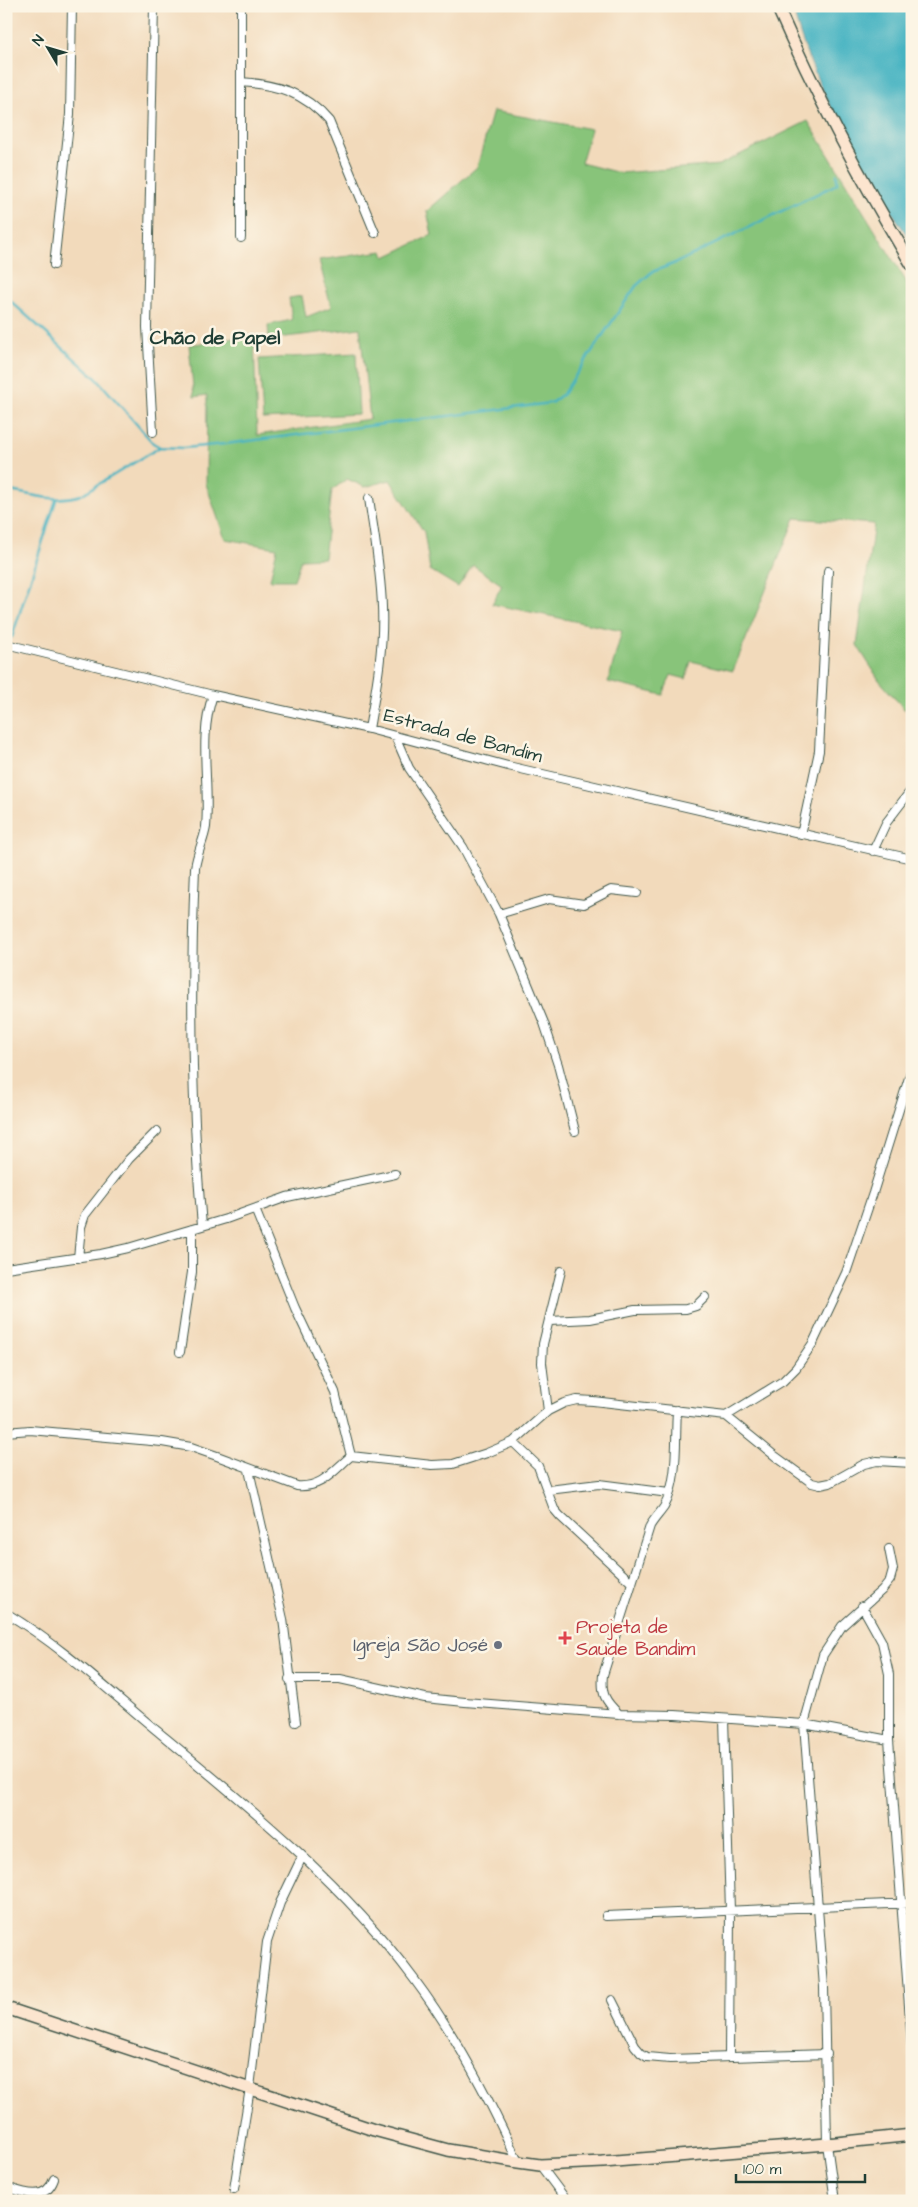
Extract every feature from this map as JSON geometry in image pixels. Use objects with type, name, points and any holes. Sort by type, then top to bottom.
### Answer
[{"type":"street","points":[[54,264],[70,114],[72,6]]},
{"type":"street","points":[[153,432],[147,327],[154,6]]},
{"type":"street","points":[[241,6],[241,238]]},
{"type":"street","points":[[777,6],[834,129],[866,190],[912,265]]},
{"type":"street","points":[[241,82],[270,84],[284,89],[300,96],[321,112],[328,120],[375,233]]},
{"type":"street","points":[[369,498],[381,584],[382,610],[378,677],[369,728]]},
{"type":"street","points":[[801,835],[819,751],[828,570]]},
{"type":"street","name":"Estrada de Bandim","points":[[6,644],[213,695],[369,728],[508,766],[912,860]]},
{"type":"street","points":[[202,1225],[192,1098],[190,996],[195,868],[197,853],[206,829],[205,724],[213,695]]},
{"type":"street","points":[[395,736],[409,768],[463,847],[498,914],[547,1032],[558,1065],[575,1131]]},
{"type":"street","points":[[873,851],[886,823],[912,789]]},
{"type":"street","points":[[498,914],[550,899],[584,904],[611,890],[637,892]]},
{"type":"street","points":[[726,1416],[783,1381],[796,1368],[813,1343],[846,1273],[911,1069]]},
{"type":"street","points":[[78,1258],[81,1227],[85,1215],[128,1159],[157,1131]]},
{"type":"street","points":[[6,1268],[78,1258],[128,1248],[306,1192],[394,1174]]},
{"type":"street","points":[[255,1208],[295,1308],[335,1392],[351,1456]]},
{"type":"street","points":[[180,1352],[192,1272],[192,1229]]},
{"type":"street","points":[[548,1411],[542,1363],[543,1344],[550,1321],[560,1271]]},
{"type":"street","points":[[550,1321],[590,1319],[635,1310],[686,1309],[696,1306],[704,1297]]},
{"type":"street","points":[[6,1432],[39,1431],[162,1442],[191,1447],[249,1470],[297,1486],[308,1487],[319,1484],[351,1456],[432,1465],[453,1464],[487,1454],[513,1442],[548,1411],[577,1400],[726,1416],[775,1456],[812,1483],[820,1485],[830,1483],[864,1464],[877,1461],[912,1463]]},
{"type":"street","points":[[619,1714],[604,1698],[602,1690],[615,1633],[650,1526],[663,1507],[669,1493],[672,1479],[676,1410]]},
{"type":"street","points":[[513,1442],[538,1466],[554,1509],[632,1583]]},
{"type":"street","points":[[249,1470],[282,1610],[288,1651],[289,1679],[296,1722]]},
{"type":"street","points":[[548,1490],[600,1484],[669,1493]]},
{"type":"street","points":[[835,2201],[827,2144],[827,2054],[804,1724],[823,1655],[842,1626],[882,1590],[890,1580],[893,1569],[889,1549]]},
{"type":"street","points":[[862,1606],[882,1642],[886,1653],[889,1674],[889,1740],[912,2046]]},
{"type":"street","points":[[6,1613],[38,1634],[248,1806],[356,1911],[414,1979],[470,2066],[518,2162]]},
{"type":"street","points":[[289,1679],[340,1679],[425,1698],[619,1714],[675,1715],[804,1724],[889,1740]]},
{"type":"street","points":[[724,1719],[730,1910],[729,2056]]},
{"type":"street","points":[[234,2189],[250,2088],[267,1942],[280,1903],[302,1857]]},
{"type":"street","points":[[606,1916],[912,1903]]},
{"type":"street","points":[[612,2000],[635,2046],[648,2057],[670,2059],[827,2054]]},
{"type":"street","points":[[6,2008],[374,2130],[448,2150],[518,2162],[540,2165],[827,2144],[912,2135]]},
{"type":"street","points":[[540,2165],[567,2201]]},
{"type":"street","points":[[6,2187],[41,2194],[48,2191],[54,2179]]},
{"type":"green space","points":[[493,111],[591,129],[581,163],[620,173],[719,165],[808,121],[912,291],[912,702],[905,710],[879,680],[857,645],[874,524],[795,518],[733,671],[691,661],[686,679],[671,675],[663,695],[608,682],[622,631],[492,604],[502,585],[473,565],[458,587],[430,570],[424,532],[390,480],[365,487],[347,479],[332,490],[324,558],[301,559],[294,580],[270,580],[277,548],[225,539],[206,484],[207,395],[194,397],[189,345],[254,335],[257,435],[370,419],[360,328],[269,339],[268,325],[292,320],[289,298],[302,296],[306,317],[331,307],[319,260],[383,251],[385,257],[432,235],[427,211],[477,167]]},
{"type":"green space","points":[[356,353],[359,414],[263,419],[259,359]]},
{"type":"water","points":[[792,6],[912,6],[912,243],[876,187],[827,100],[813,69]]},
{"type":"waterway","points":[[6,490],[53,498],[81,495],[160,447],[184,448],[225,444],[551,403],[563,394],[636,286],[652,272],[678,262],[837,184],[837,174]]},
{"type":"waterway","points":[[6,297],[97,379],[153,443],[160,447]]},
{"type":"waterway","points":[[12,637],[56,500]]},
{"type":"place","name":"Projeta de Saude Bandim","points":[[565,1638]]},
{"type":"place","name":"Igreja São José","points":[[498,1645]]},
{"type":"district","name":"Chão de Papel","points":[[215,338]]}]
